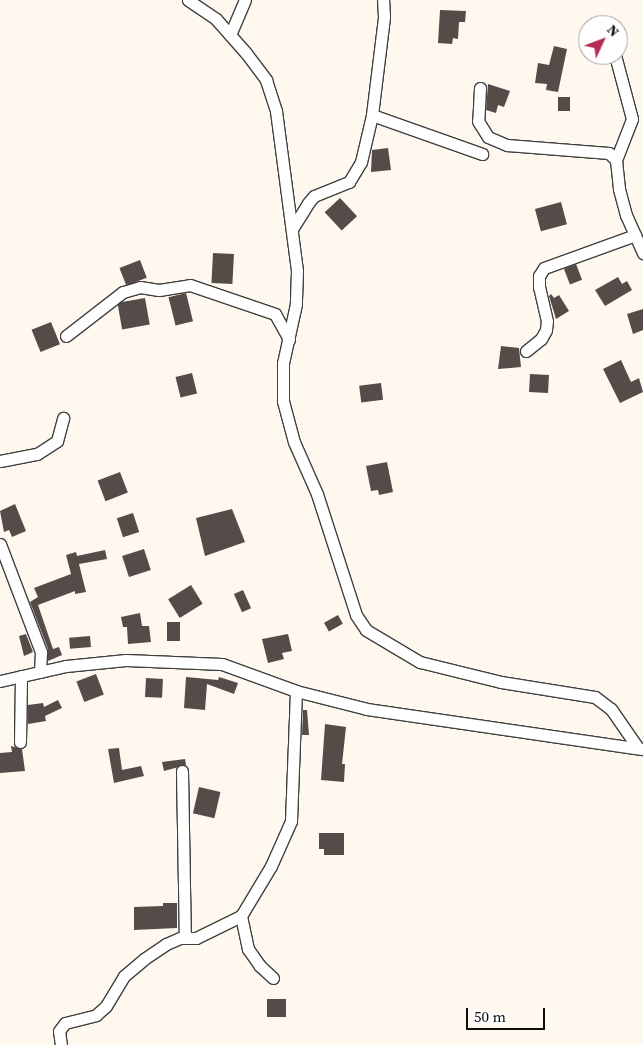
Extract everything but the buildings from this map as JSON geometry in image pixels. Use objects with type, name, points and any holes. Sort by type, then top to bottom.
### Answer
[{"type":"street","points":[[188,0],[216,20],[266,80],[276,111],[297,271],[296,304],[283,363],[283,401],[294,442],[317,494],[356,615],[366,630],[420,662],[501,682],[595,697],[611,709],[641,748]]},
{"type":"street","points":[[230,35],[245,0]]},
{"type":"street","points":[[292,229],[314,196],[343,186],[356,173],[368,140],[372,115],[384,18],[383,0]]},
{"type":"street","points":[[618,65],[632,119],[616,160],[619,189],[643,253]]},
{"type":"street","points":[[480,88],[478,121],[488,137],[507,145],[609,153],[616,160]]},
{"type":"street","points":[[372,115],[482,154]]},
{"type":"street","points":[[526,351],[541,340],[546,330],[547,321],[540,287],[540,276],[544,268],[635,235]]},
{"type":"street","points":[[66,336],[123,292],[140,288],[159,290],[190,284],[275,314],[289,339]]},
{"type":"street","points":[[0,461],[37,454],[56,441],[63,418]]},
{"type":"street","points":[[0,544],[40,652],[40,672]]},
{"type":"street","points":[[0,681],[40,672],[116,661],[169,660],[222,664],[296,690],[367,709],[641,748]]},
{"type":"street","points":[[20,742],[21,676]]},
{"type":"street","points":[[61,1045],[59,1031],[65,1023],[96,1015],[106,1006],[124,976],[166,944],[185,938],[196,938],[217,930],[241,916],[275,858],[291,821],[296,690]]},
{"type":"street","points":[[182,771],[185,938]]},
{"type":"street","points":[[241,916],[248,949],[260,966],[273,978]]}]
